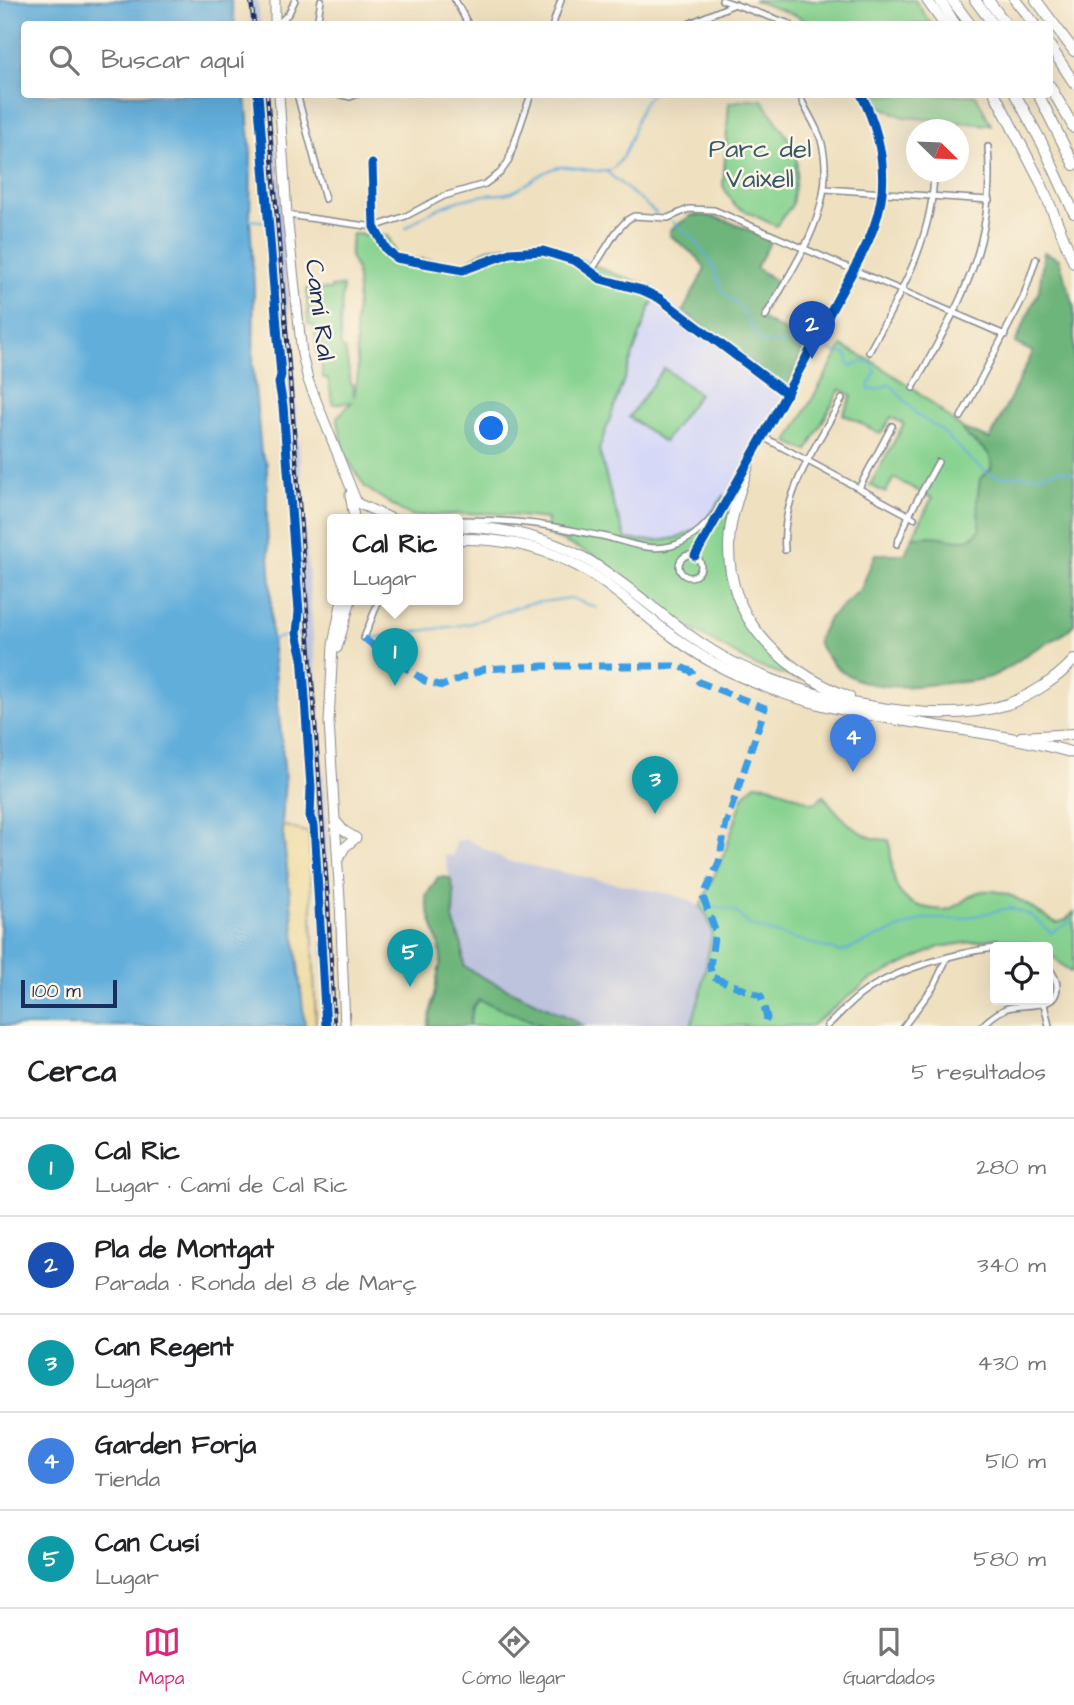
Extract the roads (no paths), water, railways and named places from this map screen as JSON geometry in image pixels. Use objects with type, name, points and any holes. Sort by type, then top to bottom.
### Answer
[{"type":"highway","points":[[927,0],[942,21]]},
{"type":"highway","points":[[940,0],[953,21]]},
{"type":"highway","points":[[952,0],[968,21]]},
{"type":"highway","points":[[975,0],[991,21]]},
{"type":"highway","points":[[988,0],[1004,21]]},
{"type":"highway","points":[[1015,0],[1032,21]]},
{"type":"highway","points":[[1036,0],[1052,21]]},
{"type":"highway","points":[[1053,23],[1074,51]]},
{"type":"highway","points":[[1053,52],[1074,83]]},
{"type":"highway","points":[[1053,93],[1074,128]]},
{"type":"highway","points":[[990,98],[1030,162]]},
{"type":"highway","points":[[997,98],[1030,162],[1074,262]]},
{"type":"highway","points":[[1017,98],[1042,143],[1074,213]]},
{"type":"highway","points":[[1040,98],[1074,165]]},
{"type":"highway","points":[[749,463],[732,518],[730,538],[731,572],[742,607],[765,643],[784,662],[816,683],[869,705]]},
{"type":"highway","points":[[463,524],[515,533],[571,552],[615,579],[689,636],[734,663],[788,686],[834,699],[948,712],[997,706],[1033,692],[1052,680],[1074,660]]},
{"type":"highway","points":[[463,539],[510,543],[565,559],[603,582],[699,655],[744,678],[791,697],[878,718],[992,736],[1074,753]]},
{"type":"highway","points":[[992,736],[1038,737],[1074,734]]},
{"type":"main road","points":[[275,0],[277,21]]},
{"type":"main road","name":"Camí Ral","points":[[281,98],[287,215],[305,367],[348,482]]},
{"type":"main road","points":[[348,482],[357,503],[382,514]]},
{"type":"main road","points":[[348,482],[352,514]]},
{"type":"main road","points":[[364,514],[373,510]]},
{"type":"main road","points":[[341,605],[332,645],[334,652],[329,687],[345,1026]]},
{"type":"main road","points":[[334,652],[338,647],[350,605]]},
{"type":"main road","points":[[334,815],[337,824],[356,838],[345,847],[338,859]]},
{"type":"street","points":[[280,21],[289,13],[295,0]]},
{"type":"street","points":[[318,21],[321,0]]},
{"type":"street","points":[[455,0],[466,21]]},
{"type":"street","points":[[554,21],[561,0]]},
{"type":"street","points":[[722,0],[782,21]]},
{"type":"street","points":[[695,21],[735,4]]},
{"type":"street","points":[[298,98],[325,199]]},
{"type":"street","points":[[287,215],[374,227],[398,219],[444,196],[485,184],[505,168],[530,98]]},
{"type":"street","points":[[463,523],[505,520],[634,545],[671,546],[690,538],[708,524],[749,463],[867,242],[882,192],[877,135],[863,98]]},
{"type":"street","points":[[765,317],[819,217],[825,190],[827,169],[821,138],[802,101]]},
{"type":"street","points":[[913,388],[954,314],[978,254],[986,227],[989,200],[988,147]]},
{"type":"street","points":[[372,164],[374,227],[389,253],[402,261],[463,270],[510,253],[543,251],[576,261],[601,279],[642,290],[659,298],[787,394]]},
{"type":"street","points":[[869,352],[920,250],[934,196],[934,182]]},
{"type":"street","points":[[825,190],[989,200]]},
{"type":"street","points":[[592,270],[628,220],[640,216],[668,218],[697,208],[719,211],[1005,335]]},
{"type":"street","points":[[961,417],[1023,298],[1036,259]]},
{"type":"street","points":[[785,550],[786,519],[791,498],[842,399]]},
{"type":"street","points":[[859,488],[892,426]]},
{"type":"street","points":[[763,437],[912,516]]},
{"type":"street","points":[[897,544],[938,462]]},
{"type":"street","points":[[695,556],[729,494]]},
{"type":"street","points":[[695,556],[701,563],[701,570],[697,576],[687,577],[681,573],[680,562],[684,557],[695,556]]},
{"type":"street","points":[[364,638],[377,605]]},
{"type":"street","points":[[827,1026],[864,992],[901,974],[956,954],[990,949]]},
{"type":"street","points":[[904,1026],[934,986],[947,958]]},
{"type":"street","points":[[1053,974],[1057,992],[1053,1000]]},
{"type":"street","points":[[982,1026],[1005,1009],[1036,1005]]},
{"type":"street","points":[[1044,1005],[1049,1026]]},
{"type":"water","points":[[0,0],[231,0],[234,21],[21,21],[21,98],[246,98],[251,154],[253,367],[261,452],[267,464],[271,627],[285,778],[282,825],[305,1026],[0,1026]]},
{"type":"waterway","points":[[406,228],[453,203],[512,192],[552,169],[612,169],[626,151],[641,109],[648,98]]},
{"type":"waterway","points":[[607,172],[656,213]]},
{"type":"waterway","points":[[250,220],[271,222]]},
{"type":"waterway","points":[[672,221],[697,242],[713,266],[723,293],[737,303],[761,341],[769,344],[787,342]]},
{"type":"waterway","points":[[830,351],[847,354],[851,366],[863,362],[872,364],[876,372],[869,389],[877,390],[889,384],[918,416],[940,429],[972,461],[989,473],[1000,477],[1045,474],[1061,470],[1074,474]]},
{"type":"waterway","points":[[371,638],[469,624],[526,604],[571,598],[597,608]]},
{"type":"waterway","points":[[272,639],[300,634]]},
{"type":"waterway","points":[[713,906],[735,911],[751,926],[841,952],[923,919],[960,919],[1010,908],[1032,916],[1051,933],[1074,920]]},
{"type":"railway","points":[[251,0],[254,21]]},
{"type":"railway","points":[[267,98],[328,904],[334,1026]]},
{"type":"place","name":"Pla de Montgat","points":[[812,359]]},
{"type":"place","name":"Cal Ric","points":[[395,686]]},
{"type":"place","name":"Garden Forja","points":[[853,772]]},
{"type":"place","name":"Can Regent","points":[[655,814]]},
{"type":"place","name":"Can Cusí","points":[[410,987]]},
{"type":"park label","name":"Parc del Vaixell","points":[[760,164]]}]
